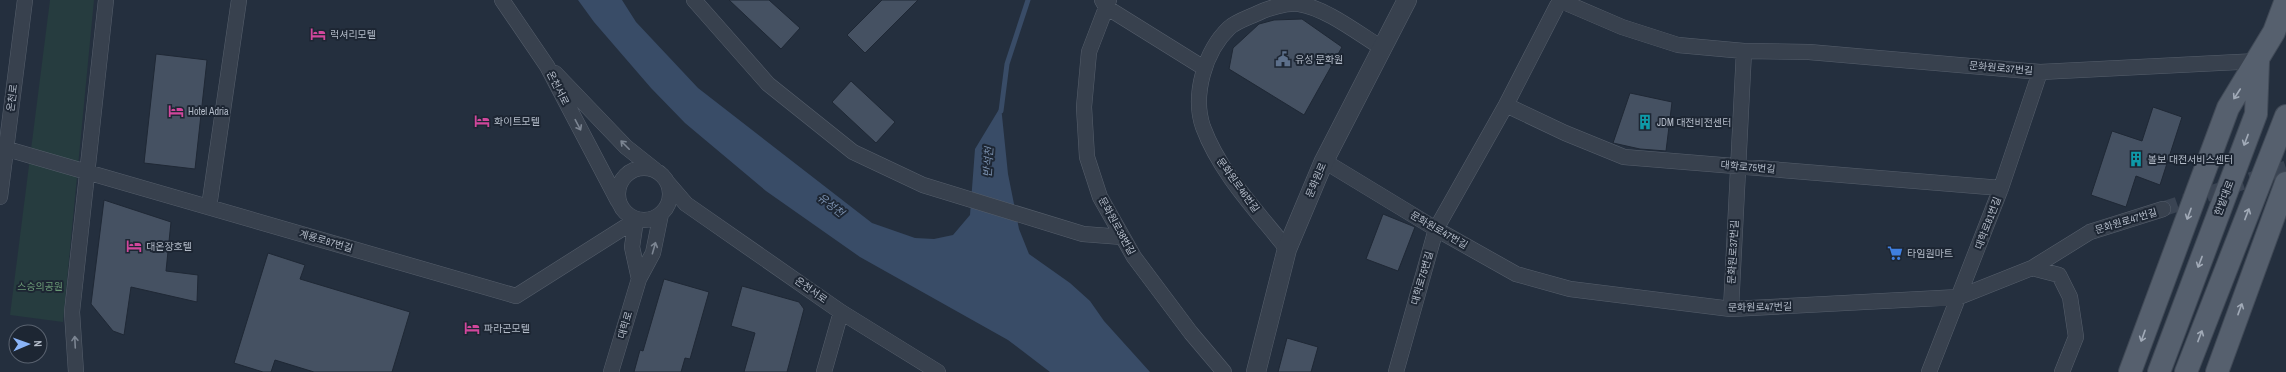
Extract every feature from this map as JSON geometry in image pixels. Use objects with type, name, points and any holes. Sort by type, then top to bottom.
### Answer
[{"type":"main road","name":"한밭대로","points":[[2159,372],[2256,114],[2258,61],[2274,32],[2286,0]]},
{"type":"main road","points":[[2130,372],[2228,108],[2258,61]]},
{"type":"main road","points":[[2186,372],[2280,128],[2286,116]]},
{"type":"main road","points":[[2217,372],[2286,183]]},
{"type":"street","name":"온천로","points":[[0,197],[3,148],[25,0]]},
{"type":"street","points":[[76,372],[72,312],[106,0]]},
{"type":"street","points":[[209,207],[239,0]]},
{"type":"street","name":"온천서로","points":[[502,0],[547,66],[618,201]]},
{"type":"street","points":[[694,0],[768,84],[853,152],[923,185],[1083,234],[1122,237]]},
{"type":"street","name":"문화원로","points":[[1256,372],[1287,249],[1324,161],[1407,0]]},
{"type":"street","name":"문화원로37번길","points":[[1559,0],[1622,27],[1678,44],[1744,51],[1809,52],[2040,72],[2258,61]]},
{"type":"street","name":"대학로75번길","points":[[1396,372],[1436,229],[1506,105],[1559,0]]},
{"type":"street","name":"문화원로38번길","points":[[1204,68],[1106,2],[1089,52],[1084,107],[1087,157],[1100,197],[1122,237],[1159,292],[1224,372]]},
{"type":"street","name":"문화원로46번길","points":[[1287,249],[1231,179],[1203,126],[1199,105],[1204,68],[1212,50],[1230,28],[1268,7],[1299,4],[1321,11],[1382,48]]},
{"type":"street","name":"문화원로37번길","points":[[1731,309],[1737,166],[1744,51]]},
{"type":"street","points":[[547,66],[576,93],[626,147],[666,182],[670,198],[664,210],[653,253],[639,278]]},
{"type":"street","name":"대학로81번길","points":[[1930,372],[2001,188],[2040,72]]},
{"type":"street","name":"대학로75번길","points":[[1506,105],[1565,134],[1624,157],[2001,188]]},
{"type":"street","name":"계룡로87번길","points":[[3,148],[516,296],[636,220]]},
{"type":"street","name":"문화원로47번길","points":[[1324,161],[1436,229],[1516,274],[1570,289],[1731,309],[1959,297],[2032,268],[2090,232],[2163,209]]},
{"type":"street","points":[[654,170],[638,168],[624,177],[617,192],[618,201],[622,209],[636,220],[645,221],[675,203],[686,204]]},
{"type":"street","name":"온천서로","points":[[666,182],[686,204],[842,312],[938,372]]},
{"type":"street","points":[[636,220],[632,247],[639,278]]},
{"type":"street","points":[[2032,268],[2059,275],[2070,297],[2076,337],[2062,372]]},
{"type":"street","name":"대학로","points":[[611,372],[639,278]]},
{"type":"street","points":[[824,372],[842,312]]},
{"type":"green space","name":"스승의공원","points":[[50,0],[94,0],[63,322],[10,315]]},
{"type":"water","name":"유성천","points":[[578,0],[622,0],[636,22],[698,88],[872,223],[915,238],[934,239],[953,235],[970,215],[975,149],[1001,106],[1008,174],[1019,229],[1029,254],[1070,283],[1090,301],[1104,321],[1150,372],[1050,372],[1008,340],[860,257],[766,191],[685,123],[651,88],[594,22]]},
{"type":"building","points":[[729,0],[769,0],[800,28],[781,49]]},
{"type":"building","points":[[882,0],[918,0],[865,53],[847,35]]},
{"type":"building","name":"유성 문화원","points":[[1302,19],[1342,47],[1304,115],[1229,69],[1233,48],[1259,24],[1274,20]]},
{"type":"building","name":"Hotel Adria","points":[[156,54],[207,60],[195,169],[144,163]]},
{"type":"building","points":[[851,81],[895,122],[876,143],[832,102]]},
{"type":"building","name":"JDM 대전비전센터","points":[[1630,93],[1672,102],[1666,151],[1640,149],[1613,143]]},
{"type":"building","name":"볼보 대전서비스센터","points":[[2153,107],[2182,117],[2160,185],[2136,176],[2126,207],[2091,195],[2112,131],[2142,141]]},
{"type":"building","name":"대온장호텔","points":[[104,200],[171,222],[166,271],[198,275],[197,302],[131,287],[124,335],[113,331],[91,304]]},
{"type":"building","points":[[1383,214],[1415,227],[1398,271],[1366,259]]},
{"type":"building","points":[[268,253],[305,265],[300,279],[410,312],[392,372],[314,372],[275,360],[271,372],[263,372],[234,363]]},
{"type":"building","points":[[664,279],[709,292],[690,359],[685,358],[681,372],[634,372],[640,350],[643,351]]},
{"type":"building","points":[[742,286],[799,302],[804,309],[787,372],[744,372],[755,333],[731,326]]},
{"type":"building","points":[[1287,338],[1318,347],[1311,372],[1278,372]]},
{"type":"waterway","name":"반석천","points":[[1001,111],[1007,64],[1028,0]]},
{"type":"tunnel","points":[[2163,209],[2286,168]]},
{"type":"place","name":"럭셔리모텔","points":[[318,34]]},
{"type":"place","name":"유성 문화원","points":[[1283,59]]},
{"type":"place","name":"Hotel Adria","points":[[176,111]]},
{"type":"place","name":"화이트모텔","points":[[482,121]]},
{"type":"place","name":"JDM 대전비전센터","points":[[1645,122]]},
{"type":"place","name":"볼보 대전서비스센터","points":[[2136,159]]},
{"type":"place","name":"대온장호텔","points":[[134,246]]},
{"type":"place","name":"타임원마트","points":[[1895,253]]},
{"type":"place","name":"파라곤모텔","points":[[472,328]]}]
